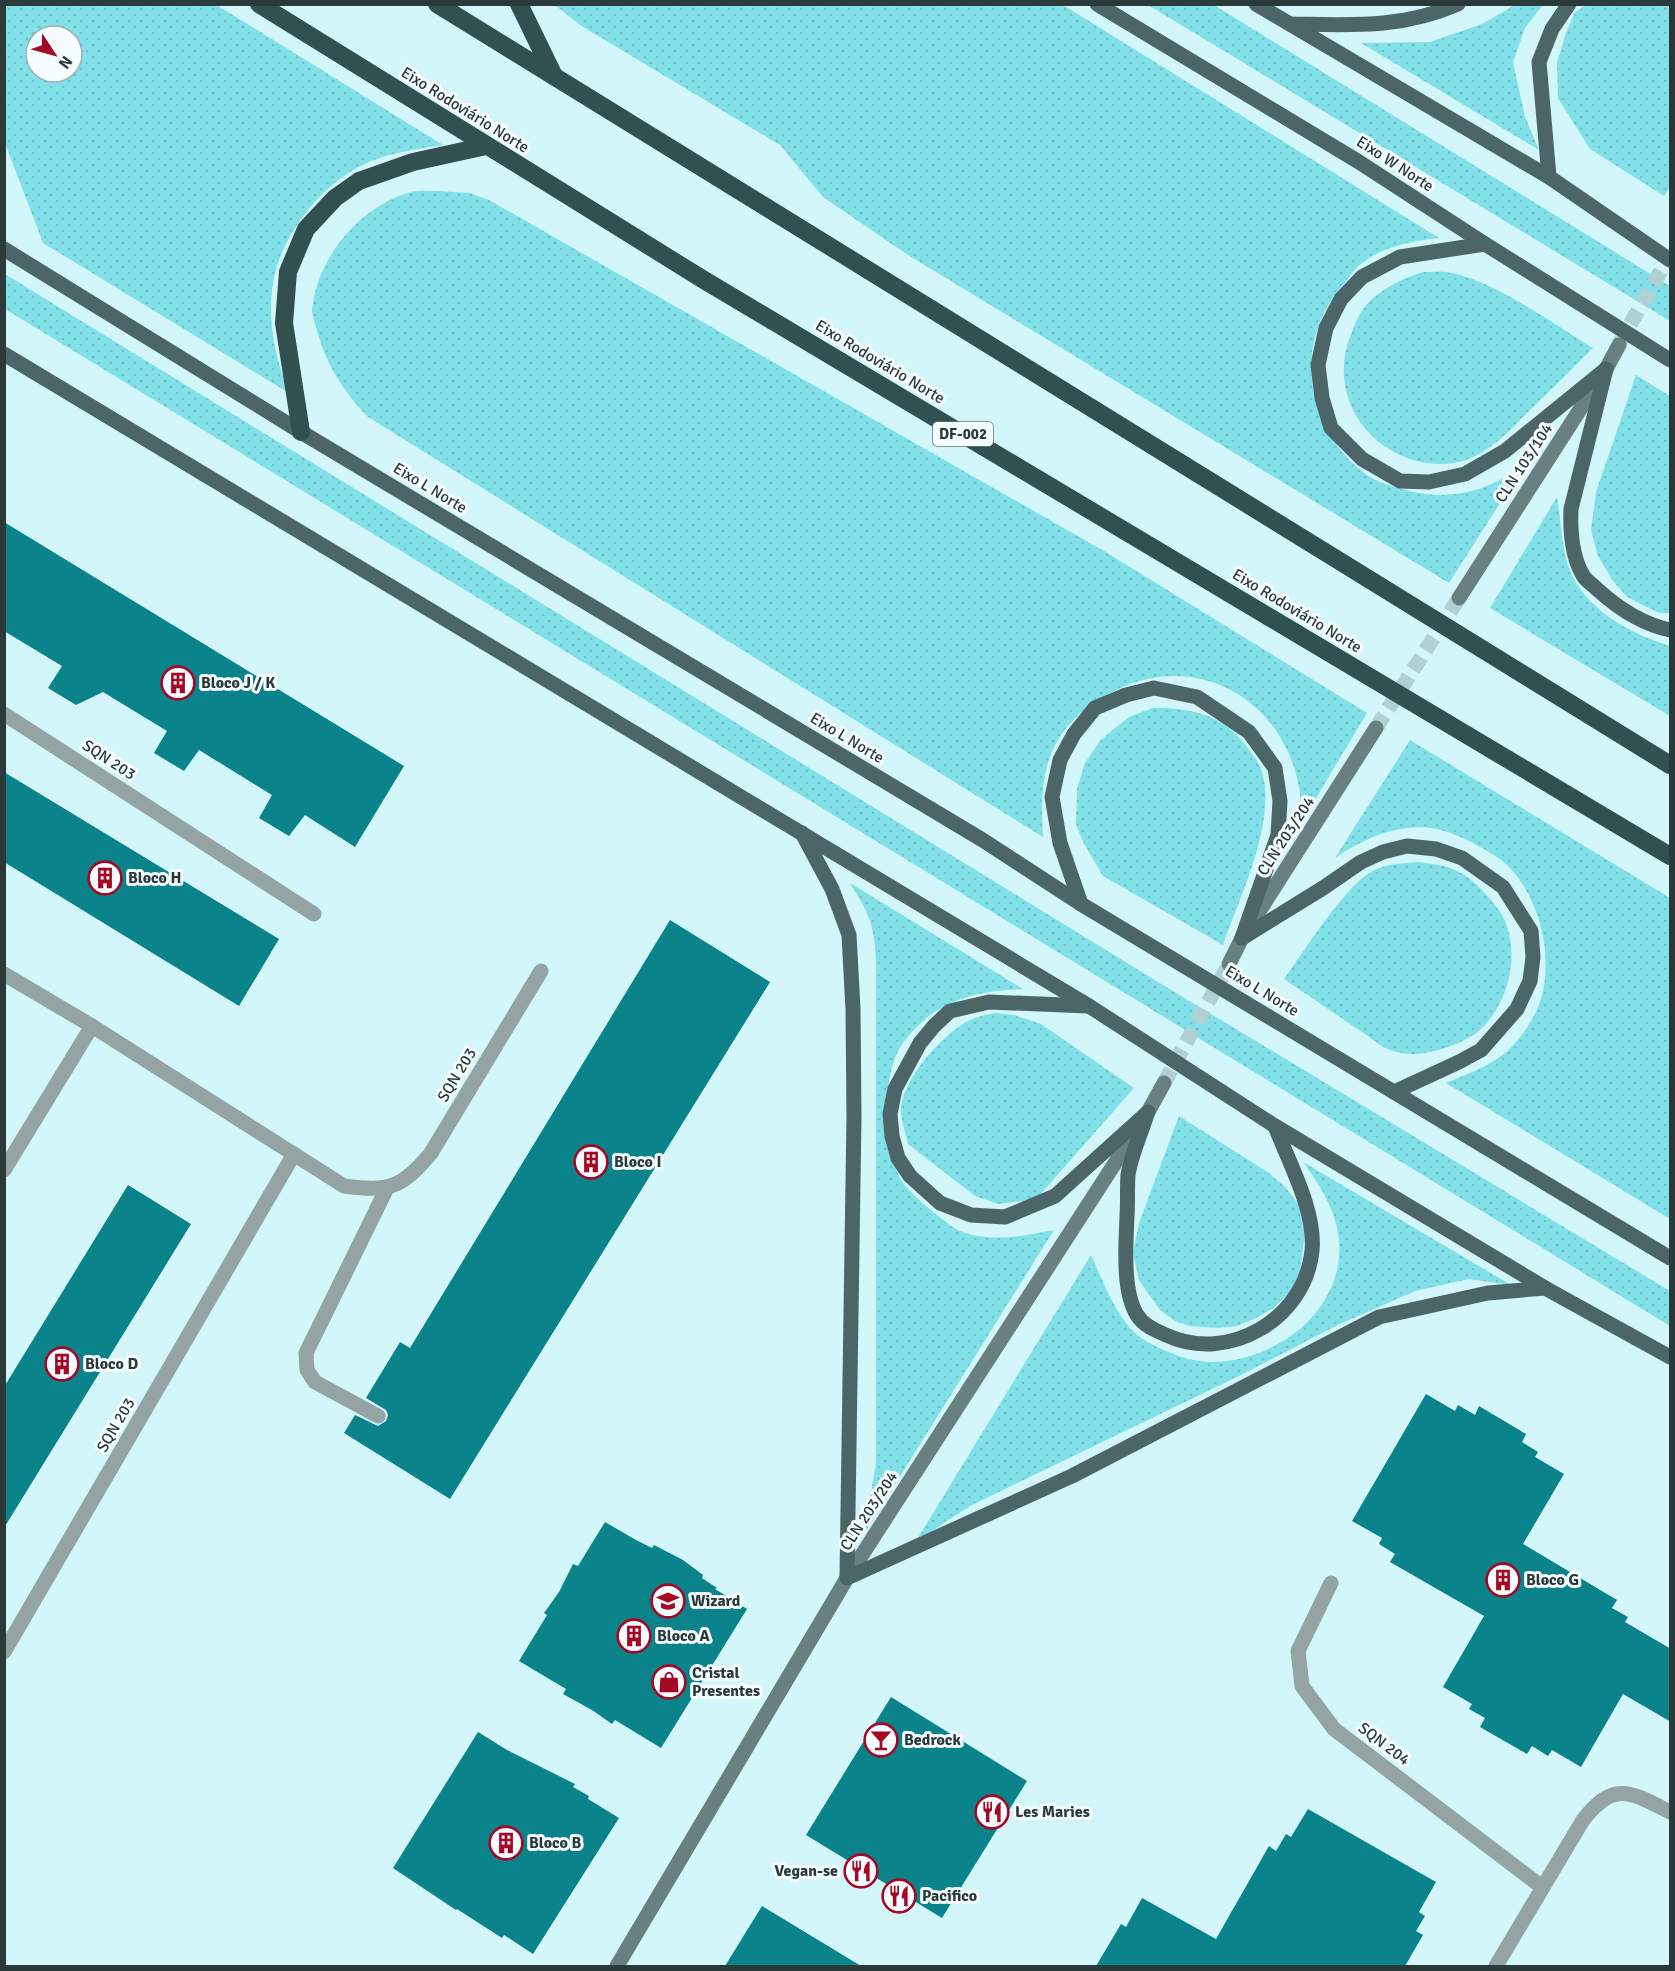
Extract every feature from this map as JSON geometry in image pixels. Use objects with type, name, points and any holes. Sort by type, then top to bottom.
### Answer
[{"type":"highway","name":"Eixo Rodoviário Norte","points":[[259,4],[704,280],[1671,856]]},
{"type":"highway","points":[[437,4],[1671,765]]},
{"type":"highway","points":[[519,4],[554,76]]},
{"type":"highway","points":[[301,432],[284,323],[288,272],[306,229],[334,198],[359,181],[413,162],[486,146]]},
{"type":"main road","name":"Eixo W Norte","points":[[1097,4],[1359,162],[1671,360]]},
{"type":"main road","points":[[1256,4],[1549,177],[1671,260]]},
{"type":"main road","points":[[1289,24],[1372,26],[1433,15],[1458,4]]},
{"type":"main road","points":[[1549,177],[1539,62],[1552,29],[1569,4]]},
{"type":"main road","points":[[1485,244],[1400,257],[1362,277],[1341,299],[1326,328],[1318,365],[1322,398],[1331,428],[1362,459],[1400,481],[1429,482],[1466,474],[1505,451],[1606,369]]},
{"type":"main road","name":"Eixo L Norte","points":[[4,249],[301,432],[981,839],[1081,904],[1671,1258]]},
{"type":"main road","points":[[4,354],[1089,1006],[1275,1126],[1545,1288],[1671,1357]]},
{"type":"main road","points":[[1606,369],[1571,509],[1570,532],[1574,552],[1585,577],[1614,605],[1633,617],[1671,630]]},
{"type":"main road","points":[[1081,904],[1060,843],[1052,797],[1060,760],[1074,734],[1095,708],[1126,695],[1154,688],[1197,697],[1249,732],[1275,768],[1280,801],[1278,835],[1242,938]]},
{"type":"main road","points":[[802,833],[832,889],[849,935],[853,1009],[854,1116],[847,1578],[1072,1476],[1379,1317],[1488,1293],[1545,1288]]},
{"type":"main road","points":[[1242,938],[1361,862],[1383,852],[1407,846],[1436,849],[1462,858],[1503,887],[1530,931],[1533,957],[1530,981],[1517,1009],[1480,1050],[1394,1092]]},
{"type":"main road","points":[[1089,1006],[989,1002],[950,1011],[921,1043],[895,1089],[890,1114],[892,1136],[898,1158],[910,1176],[940,1203],[971,1215],[1005,1217],[1055,1196],[1148,1112]]},
{"type":"main road","points":[[1148,1112],[1129,1174],[1125,1257],[1131,1301],[1137,1315],[1148,1327],[1178,1341],[1193,1344],[1227,1341],[1262,1329],[1278,1318],[1295,1299],[1309,1274],[1312,1249],[1308,1209],[1275,1126]]},
{"type":"street","name":"CLN 103/104","points":[[1459,598],[1606,369],[1618,345]]},
{"type":"street","name":"SQN 203","points":[[4,714],[315,914]]},
{"type":"street","name":"CLN 203/204","points":[[1229,964],[1242,938],[1376,728]]},
{"type":"street","name":"SQN 203","points":[[387,1188],[417,1170],[431,1153],[540,971]]},
{"type":"street","points":[[4,974],[92,1026],[344,1186],[374,1190],[387,1188]]},
{"type":"street","points":[[4,1170],[92,1026]]},
{"type":"street","name":"CLN 203/204","points":[[617,1966],[847,1578],[1148,1112],[1164,1083]]},
{"type":"street","name":"SQN 203","points":[[4,1652],[294,1154]]},
{"type":"street","points":[[378,1416],[315,1382],[307,1370],[306,1353],[387,1188]]},
{"type":"street","name":"SQN 204","points":[[1331,1583],[1298,1651],[1302,1686],[1334,1729],[1542,1887]]},
{"type":"street","points":[[1496,1966],[1542,1887],[1593,1807],[1602,1800],[1620,1793],[1635,1794],[1671,1812]]},
{"type":"shaded area","points":[[215,4],[443,145],[386,156],[350,172],[318,199],[292,233],[282,251],[276,271],[271,303],[274,343],[289,393],[43,243],[5,143],[5,5]]},
{"type":"shaded area","points":[[555,5],[1063,5],[1439,238],[1389,248],[1371,257],[1352,273],[1329,303],[1318,329],[1312,355],[1312,382],[1318,408],[1329,433],[1345,455],[1367,475],[1378,481],[1428,494],[1468,492],[1493,483],[1517,470],[1520,472],[1449,583],[908,255],[823,197],[780,145],[580,25]]},
{"type":"shaded area","points":[[1148,5],[1214,5],[1670,286],[1670,321]]},
{"type":"shaded area","points":[[1515,5],[1543,5],[1525,28],[1513,62],[1525,117],[1539,150],[1361,43],[1430,42],[1482,24]]},
{"type":"shaded area","points":[[1587,5],[1670,5],[1670,188],[1664,196],[1590,149],[1558,98],[1557,62],[1575,12]]},
{"type":"shaded area","points":[[414,191],[469,193],[489,200],[1104,551],[1367,713],[1301,823],[1298,784],[1287,749],[1267,720],[1242,697],[1212,682],[1178,676],[1142,680],[1105,696],[1089,706],[1069,724],[1054,747],[1044,780],[1043,837],[368,417],[344,388],[326,356],[312,312],[316,290],[332,253],[359,221],[393,199]]},
{"type":"shaded area","points":[[1424,272],[1452,273],[1488,285],[1593,348],[1498,441],[1475,456],[1453,463],[1437,464],[1413,460],[1377,441],[1354,411],[1347,393],[1344,374],[1345,354],[1351,334],[1365,306],[1390,286]]},
{"type":"shaded area","points":[[5,274],[1158,982],[1670,1291],[1670,1326],[5,309]]},
{"type":"shaded area","points":[[1636,375],[1670,396],[1670,613],[1659,613],[1627,597],[1613,581],[1598,556],[1591,530],[1596,492]]},
{"type":"shaded area","points":[[1557,497],[1562,540],[1568,565],[1584,594],[1609,617],[1639,634],[1670,646],[1670,716],[1490,608]]},
{"type":"shaded area","points":[[1153,708],[1191,711],[1225,725],[1244,743],[1261,769],[1265,788],[1265,810],[1261,834],[1247,882],[1223,945],[1103,876],[1083,842],[1076,824],[1077,789],[1085,763],[1100,741],[1109,733],[1129,717]]},
{"type":"shaded area","points":[[1410,740],[1670,898],[1670,1219],[1446,1083],[1493,1062],[1516,1042],[1535,1014],[1540,1001],[1546,962],[1536,910],[1519,880],[1509,867],[1497,858],[1457,835],[1423,827],[1396,830],[1371,838],[1335,858]]},
{"type":"shaded area","points":[[1419,862],[1439,865],[1463,874],[1484,892],[1505,921],[1509,935],[1511,964],[1509,979],[1498,1007],[1480,1030],[1469,1038],[1448,1047],[1412,1054],[1397,1052],[1382,1046],[1284,979],[1324,922],[1358,882],[1380,868],[1393,864]]},
{"type":"shaded area","points":[[850,883],[1023,989],[988,992],[956,1001],[928,1017],[903,1043],[891,1073],[887,1111],[891,1149],[901,1180],[928,1208],[960,1231],[971,1235],[995,1238],[1054,1230],[864,1534],[876,1463],[876,959],[874,937],[869,919]]},
{"type":"shaded area","points":[[995,1013],[1014,1015],[1041,1024],[1134,1088],[1039,1196],[1029,1200],[998,1204],[975,1196],[908,1144],[901,1111],[904,1095],[910,1082],[938,1044],[972,1019]]},
{"type":"shaded area","points":[[1179,1116],[1269,1173],[1285,1187],[1299,1205],[1305,1232],[1300,1272],[1291,1291],[1274,1308],[1237,1326],[1218,1328],[1190,1326],[1175,1321],[1160,1310],[1139,1280],[1133,1253],[1139,1223]]},
{"type":"shaded area","points":[[1303,1162],[1511,1285],[1469,1279],[1415,1291],[1338,1325],[1241,1375],[972,1505],[913,1546],[1091,1255],[1113,1303],[1130,1328],[1150,1343],[1181,1357],[1206,1362],[1236,1360],[1260,1353],[1282,1342],[1302,1327],[1319,1309],[1331,1288],[1338,1265],[1339,1240],[1326,1198]]},
{"type":"building","name":"Bloco J / K","points":[[4,522],[404,766],[355,847],[305,815],[289,836],[259,818],[272,795],[199,750],[184,771],[154,753],[167,731],[103,692],[76,705],[48,688],[62,666],[4,631]]},
{"type":"building","name":"Bloco H","points":[[4,772],[279,939],[239,1006],[4,862]]},
{"type":"building","name":"Bloco I","points":[[670,920],[770,982],[450,1499],[344,1433],[355,1415],[378,1426],[386,1421],[388,1415],[386,1410],[366,1398],[400,1342],[410,1348]]},
{"type":"building","name":"Bloco D","points":[[128,1185],[191,1224],[4,1528],[4,1387]]},
{"type":"building","name":"Bloco G","points":[[1426,1394],[1455,1411],[1458,1405],[1475,1415],[1479,1406],[1526,1434],[1522,1442],[1538,1452],[1535,1457],[1564,1474],[1523,1544],[1617,1600],[1612,1608],[1628,1617],[1625,1622],[1671,1649],[1671,1722],[1623,1694],[1581,1767],[1552,1750],[1548,1756],[1532,1746],[1527,1754],[1480,1727],[1485,1718],[1469,1709],[1472,1704],[1443,1687],[1484,1616],[1390,1562],[1395,1554],[1379,1544],[1382,1538],[1352,1521]]},
{"type":"building","name":"Bloco A","points":[[605,1522],[652,1548],[654,1545],[683,1560],[703,1575],[702,1578],[717,1588],[715,1589],[747,1609],[661,1748],[615,1720],[612,1724],[563,1694],[566,1689],[519,1661],[547,1615],[544,1613],[559,1592],[573,1564],[578,1566]]},
{"type":"building","points":[[891,1697],[1027,1781],[942,1918],[806,1835]]},
{"type":"building","name":"Bloco B","points":[[478,1732],[507,1750],[575,1784],[573,1787],[589,1796],[588,1799],[619,1818],[533,1954],[504,1935],[502,1938],[456,1910],[393,1868]]},
{"type":"building","points":[[1308,1809],[1436,1882],[1419,1912],[1425,1916],[1416,1931],[1423,1935],[1405,1966],[1096,1966],[1121,1924],[1126,1927],[1142,1898],[1216,1939],[1269,1846],[1276,1851],[1286,1834],[1291,1837]]},
{"type":"building","points":[[762,1906],[861,1966],[725,1966]]},
{"type":"tunnel","points":[[1619,344],[1670,255]]},
{"type":"tunnel","points":[[1376,728],[1459,598]]},
{"type":"tunnel","points":[[1164,1083],[1229,964]]},
{"type":"place","name":"Bloco J / K","points":[[178,683]]},
{"type":"place","name":"Bloco H","points":[[105,878]]},
{"type":"place","name":"Bloco I","points":[[591,1162]]},
{"type":"place","name":"Bloco D","points":[[62,1364]]},
{"type":"place","name":"Bloco G","points":[[1503,1580]]},
{"type":"place","name":"Wizard","points":[[668,1601]]},
{"type":"place","name":"Bloco A","points":[[634,1636]]},
{"type":"place","name":"Cristal Presentes","points":[[669,1682]]},
{"type":"place","name":"Bedrock","points":[[881,1740]]},
{"type":"place","name":"Les Maries","points":[[992,1812]]},
{"type":"place","name":"Bloco B","points":[[506,1843]]},
{"type":"place","name":"Vegan-se","points":[[861,1871]]},
{"type":"place","name":"Pacifico","points":[[899,1896]]}]
